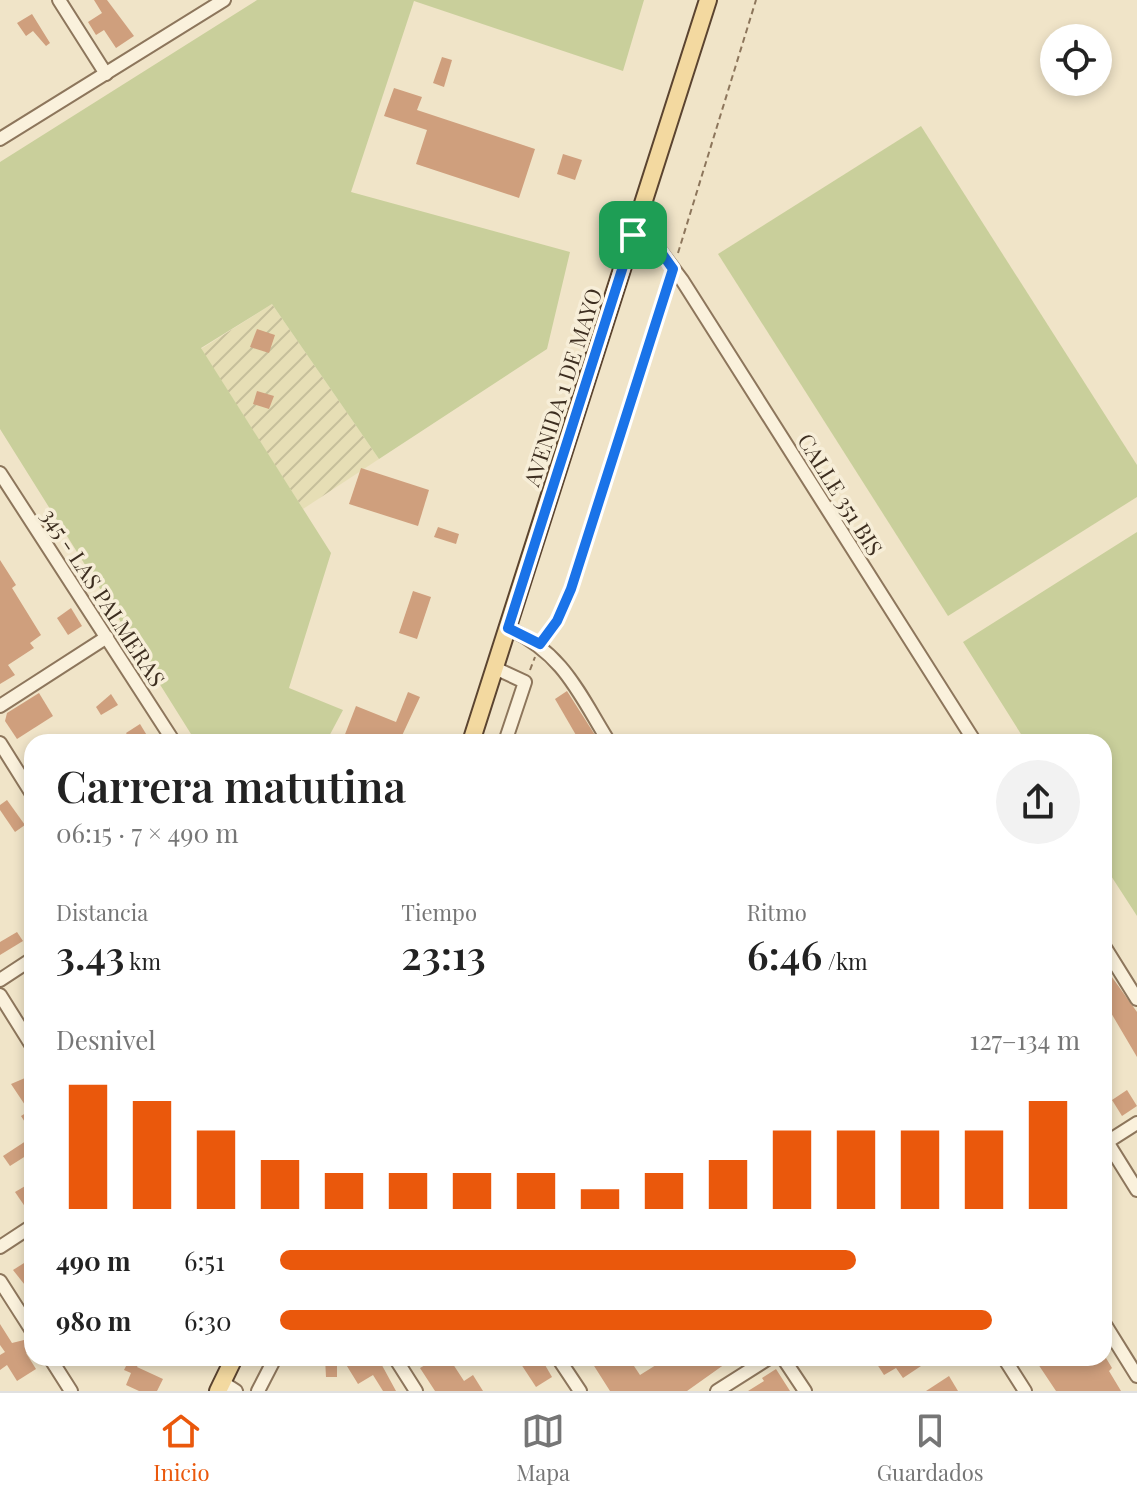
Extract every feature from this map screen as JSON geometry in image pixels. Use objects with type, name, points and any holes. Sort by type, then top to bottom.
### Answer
[{"type":"main road","name":"AVENIDA 1 DE MAYO","points":[[474,734],[708,0]]},
{"type":"main road","points":[[226,1388],[232,1366]]},
{"type":"street","points":[[59,0],[106,74]]},
{"type":"street","points":[[0,139],[224,0]]},
{"type":"street","name":"CALLE 351 BIS","points":[[633,235],[658,248],[673,269],[970,734]]},
{"type":"street","name":"345 - LAS PALMERAS","points":[[0,473],[169,734]]},
{"type":"street","points":[[508,628],[540,644],[561,666],[604,734]]},
{"type":"street","points":[[0,706],[107,637]]},
{"type":"street","points":[[495,668],[525,682],[508,734]]},
{"type":"street","points":[[0,743],[24,781]]},
{"type":"street","points":[[1112,959],[1137,999]]},
{"type":"street","points":[[0,980],[24,964]]},
{"type":"street","points":[[0,995],[24,1033]]},
{"type":"street","points":[[1112,1137],[1137,1123]]},
{"type":"street","points":[[1112,1152],[1137,1190]]},
{"type":"street","points":[[0,1247],[24,1231]]},
{"type":"street","points":[[0,1281],[24,1318]]},
{"type":"street","points":[[1112,1336],[1137,1376]]},
{"type":"street","points":[[55,1366],[71,1391]]},
{"type":"street","points":[[258,1391],[271,1366]]},
{"type":"street","points":[[400,1366],[416,1391]]},
{"type":"street","points":[[563,1366],[580,1391]]},
{"type":"street","points":[[717,1391],[756,1366]]},
{"type":"street","points":[[788,1366],[805,1391]]},
{"type":"street","points":[[1009,1366],[1025,1391]]},
{"type":"path","points":[[525,682],[540,644],[557,621],[571,589],[756,0]]},
{"type":"shaded area","points":[[272,304],[379,459],[303,509],[201,349]]},
{"type":"green space","points":[[257,0],[644,0],[623,71],[414,1],[351,192],[570,252],[547,349],[379,459],[272,304],[201,348],[331,553],[289,688],[343,710],[330,734],[191,734],[0,429],[0,162]]},
{"type":"green space","points":[[921,126],[1137,465],[1137,497],[948,616],[718,254]]},
{"type":"green space","points":[[1137,532],[1137,916],[1112,877],[1112,734],[1021,734],[963,642]]},
{"type":"building","points":[[94,0],[107,0],[134,36],[116,48],[104,30],[96,35],[88,22],[102,13]]},
{"type":"building","points":[[32,14],[50,43],[46,46],[33,31],[26,36],[17,23]]},
{"type":"building","points":[[442,57],[452,60],[444,87],[433,83]]},
{"type":"building","points":[[394,88],[422,97],[417,110],[535,149],[519,198],[416,164],[427,130],[384,116]]},
{"type":"building","points":[[563,154],[582,160],[575,180],[557,174]]},
{"type":"building","points":[[257,329],[275,335],[269,353],[250,347]]},
{"type":"building","points":[[257,391],[274,396],[269,409],[253,404]]},
{"type":"building","points":[[361,468],[429,490],[418,526],[349,504]]},
{"type":"building","points":[[438,527],[459,534],[456,544],[434,537]]},
{"type":"building","points":[[0,560],[16,585],[12,588],[41,635],[30,643],[34,648],[8,665],[15,675],[0,684]]},
{"type":"building","points":[[413,591],[431,597],[417,639],[399,633]]},
{"type":"building","points":[[71,608],[82,626],[68,635],[57,618]]},
{"type":"building","points":[[567,691],[594,734],[575,734],[555,699]]},
{"type":"building","points":[[408,692],[420,697],[403,734],[345,734],[356,706],[396,722]]},
{"type":"building","points":[[39,693],[53,716],[17,739],[5,721],[7,713]]},
{"type":"building","points":[[111,694],[118,705],[101,715],[96,707]]},
{"type":"building","points":[[140,724],[146,734],[127,734]]},
{"type":"building","points":[[7,800],[24,826],[15,832],[0,810],[0,805]]},
{"type":"building","points":[[17,932],[23,941],[0,955],[0,942]]},
{"type":"building","points":[[1112,977],[1137,1012],[1137,1057],[1112,1015]]},
{"type":"building","points":[[24,1078],[24,1104],[11,1084]]},
{"type":"building","points":[[1127,1090],[1137,1106],[1122,1116],[1112,1100]]},
{"type":"building","points":[[24,1142],[24,1157],[10,1166],[3,1156]]},
{"type":"building","points":[[24,1187],[24,1205],[15,1192]]},
{"type":"building","points":[[24,1263],[24,1284],[13,1270]]},
{"type":"building","points":[[0,1324],[12,1343],[24,1340],[24,1366],[34,1366],[36,1369],[17,1381],[7,1365],[0,1370],[0,1355],[5,1352],[0,1345]]},
{"type":"building","points":[[126,1366],[138,1366],[163,1379],[157,1391],[139,1391],[126,1385],[131,1373],[124,1370]]},
{"type":"building","points":[[325,1366],[337,1366],[337,1377],[326,1377]]},
{"type":"building","points":[[347,1366],[382,1366],[396,1391],[383,1391],[373,1375],[358,1384]]},
{"type":"building","points":[[454,1366],[464,1381],[473,1375],[483,1391],[435,1391],[420,1368]]},
{"type":"building","points":[[522,1366],[546,1366],[552,1377],[536,1387]]},
{"type":"building","points":[[594,1366],[634,1366],[640,1375],[654,1366],[722,1366],[687,1391],[610,1391]]},
{"type":"building","points":[[878,1366],[921,1366],[903,1378],[896,1368],[884,1375]]},
{"type":"building","points":[[1039,1366],[1111,1366],[1109,1371],[1121,1391],[1056,1391]]},
{"type":"building","points":[[776,1369],[790,1391],[748,1391],[764,1381],[762,1378]]},
{"type":"building","points":[[949,1376],[958,1391],[926,1391]]},
{"type":"route","points":[[633,235],[658,248],[673,269],[571,589],[557,621],[540,644],[508,628],[633,235]]}]
